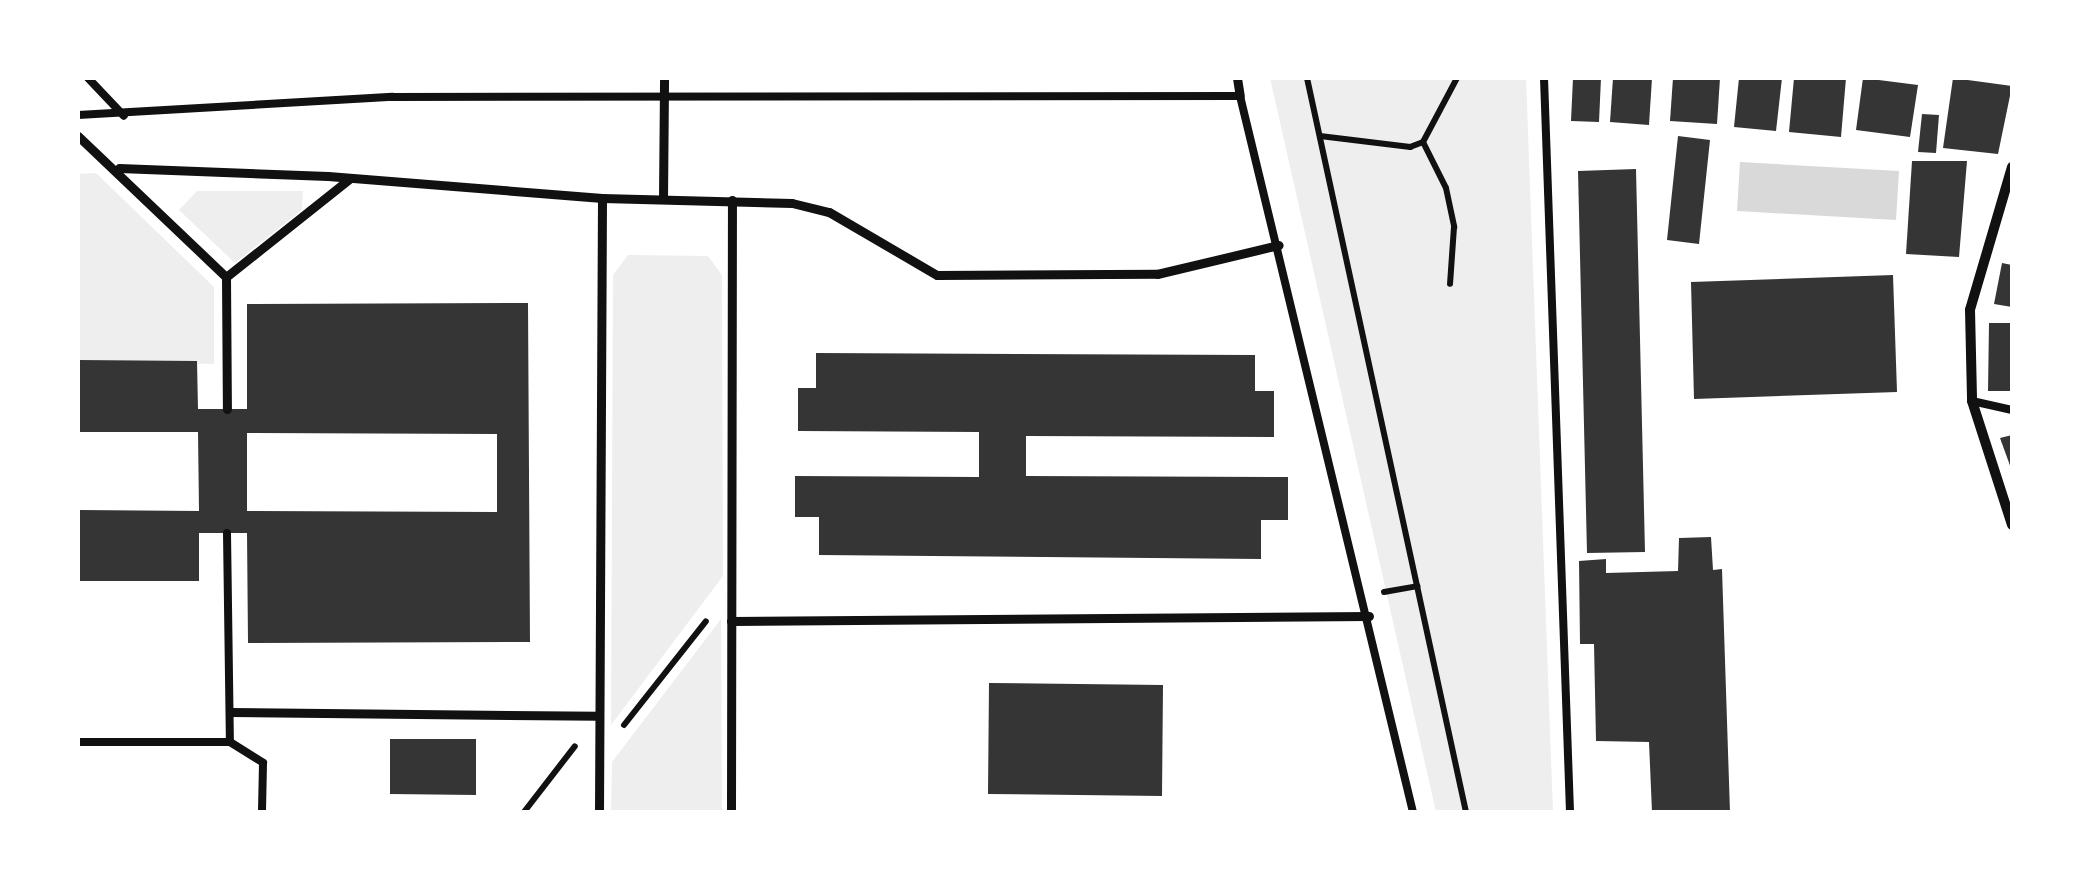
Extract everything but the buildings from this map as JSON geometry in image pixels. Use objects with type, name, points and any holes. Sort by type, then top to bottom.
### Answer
[{"type":"street","points":[[663,199],[664,78]]},
{"type":"street","points":[[1237,78],[1240,96]]},
{"type":"street","points":[[78,136],[119,168],[226,277],[227,409]]},
{"type":"street","points":[[2012,166],[1970,310],[1972,401],[2012,525]]},
{"type":"street","points":[[119,168],[350,178],[602,198],[792,202],[829,212],[937,275],[1157,274],[1278,245]]},
{"type":"street","points":[[226,277],[350,178]]},
{"type":"street","points":[[598,812],[602,198]]},
{"type":"street","points":[[731,812],[732,200]]},
{"type":"street","points":[[731,621],[1369,616]]},
{"type":"street","points":[[230,712],[599,716]]},
{"type":"lane","points":[[88,78],[124,116]]},
{"type":"lane","points":[[1544,78],[1570,812]]},
{"type":"lane","points":[[78,115],[124,116],[392,97],[1240,96],[1414,812]]},
{"type":"lane","points":[[1972,401],[2012,410]]},
{"type":"lane","points":[[227,533],[230,742]]},
{"type":"lane","points":[[78,742],[230,742],[263,763],[262,812]]},
{"type":"path","points":[[1307,78],[1466,812]]},
{"type":"path","points":[[1320,136],[1410,147],[1423,142],[1457,78]]},
{"type":"path","points":[[1423,142],[1446,188],[1454,227],[1450,284]]},
{"type":"path","points":[[1380,593],[1417,586]]},
{"type":"path","points":[[598,757],[731,589]]},
{"type":"path","points":[[524,812],[599,716]]},
{"type":"shaded area","points":[[1270,78],[1526,78],[1553,812],[1436,812]]},
{"type":"shaded area","points":[[1740,162],[1899,171],[1896,220],[1737,211]]},
{"type":"shaded area","points":[[96,173],[214,287],[214,364],[78,360],[78,174]]},
{"type":"shaded area","points":[[197,191],[303,191],[302,210],[235,263],[179,210]]},
{"type":"shaded area","points":[[628,255],[708,256],[722,275],[723,576],[611,725],[613,275]]},
{"type":"shaded area","points":[[721,619],[722,812],[611,812],[612,762]]}]
